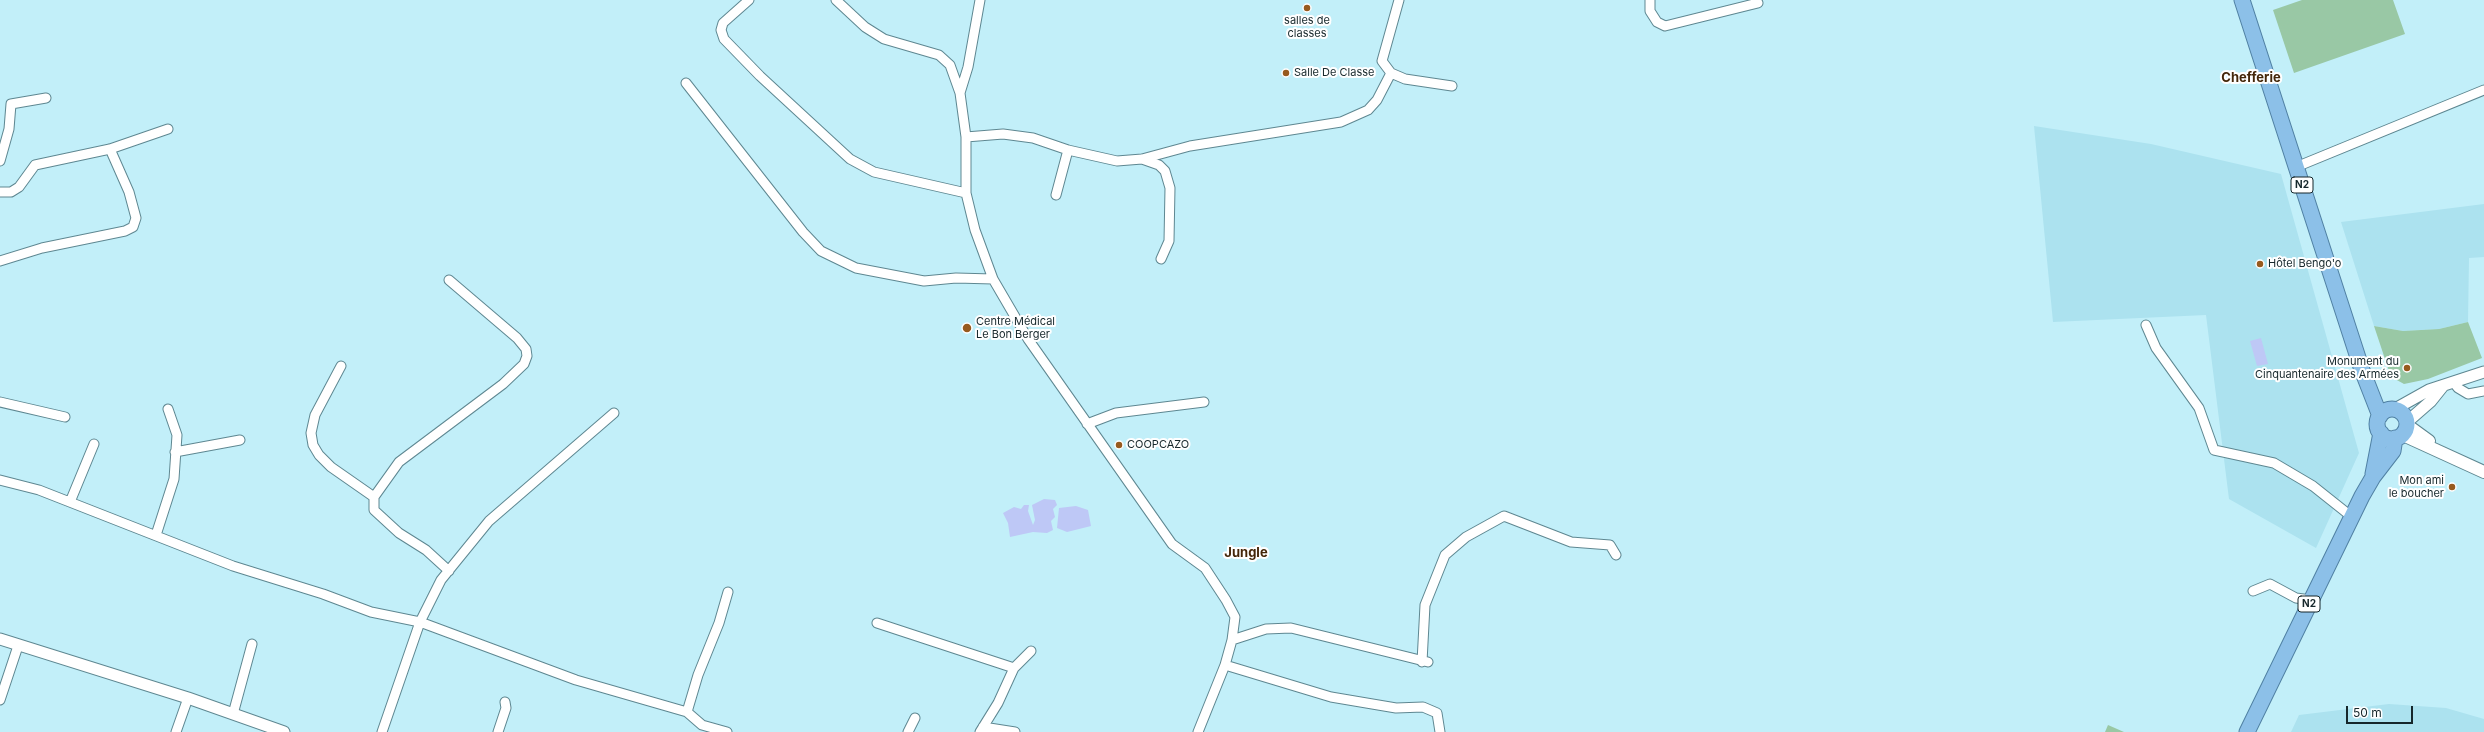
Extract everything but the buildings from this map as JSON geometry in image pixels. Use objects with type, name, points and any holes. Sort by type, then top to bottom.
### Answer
[{"type":"highway","name":"N2","points":[[2242,0],[2362,370],[2388,412]]},
{"type":"highway","name":"N2","points":[[2247,732],[2352,516],[2373,477],[2393,451],[2403,430],[2403,414],[2388,412]]},
{"type":"highway","name":"N2","points":[[2373,477],[2381,433],[2378,427],[2388,412]]},
{"type":"highway","points":[[2381,433],[2387,438],[2403,430]]},
{"type":"main road","points":[[2403,430],[2446,454],[2484,472]]},
{"type":"street","points":[[749,0],[723,24],[721,30],[724,38],[760,76],[850,158],[874,172],[966,193]]},
{"type":"street","points":[[836,0],[865,28],[884,39],[939,54],[950,65],[960,93],[966,137],[966,193],[975,230],[993,279],[1028,339],[1172,544],[1205,568],[1226,600],[1235,617],[1232,640],[1225,665],[1198,732]]},
{"type":"street","points":[[960,93],[968,67],[980,0]]},
{"type":"street","points":[[1399,0],[1382,61],[1391,73],[1405,78],[1452,86]]},
{"type":"street","points":[[1650,0],[1650,11],[1657,22],[1665,26],[1758,3]]},
{"type":"street","points":[[966,137],[1003,134],[1033,138],[1068,150],[1117,160],[1142,159],[1190,146],[1341,122],[1368,110],[1377,100],[1391,73]]},
{"type":"street","points":[[686,83],[803,232],[821,251],[856,268],[924,281],[956,278],[993,279]]},
{"type":"street","points":[[2296,168],[2484,90]]},
{"type":"street","points":[[0,161],[9,129],[11,104],[46,98]]},
{"type":"street","points":[[0,192],[11,192],[19,188],[35,166],[110,149],[168,129]]},
{"type":"street","points":[[0,261],[42,248],[125,232],[133,227],[136,218],[129,192],[110,149]]},
{"type":"street","points":[[1056,196],[1068,150]]},
{"type":"street","points":[[1142,159],[1159,165],[1165,171],[1170,188],[1169,240],[1161,258]]},
{"type":"street","points":[[449,280],[517,338],[526,349],[527,356],[524,364],[503,384],[399,462],[374,497],[374,510],[399,533],[426,550],[449,571]]},
{"type":"street","points":[[2146,325],[2156,348],[2199,408],[2214,450],[2274,463],[2313,486],[2352,516]]},
{"type":"street","points":[[341,366],[315,415],[311,433],[313,445],[318,455],[330,467],[374,497]]},
{"type":"street","points":[[2388,412],[2418,395],[2484,372]]},
{"type":"street","points":[[2454,382],[2458,388],[2468,394],[2484,391]]},
{"type":"street","points":[[2403,430],[2431,401],[2443,386]]},
{"type":"street","points":[[0,402],[65,417]]},
{"type":"street","points":[[1087,424],[1116,413],[1204,402]]},
{"type":"street","points":[[156,535],[174,479],[177,435],[168,409]]},
{"type":"street","points":[[382,732],[420,622],[441,580],[489,521],[614,413]]},
{"type":"street","points":[[176,452],[240,440]]},
{"type":"street","points":[[70,502],[94,444]]},
{"type":"street","points":[[0,480],[39,490],[233,566],[323,594],[370,612],[420,622],[576,680],[687,712],[700,729],[727,732]]},
{"type":"street","points":[[1232,640],[1266,629],[1291,628],[1425,662],[1425,604],[1445,554],[1466,536],[1504,516],[1571,542],[1610,545],[1616,556]]},
{"type":"street","points":[[2253,590],[2270,584],[2296,598],[2312,600]]},
{"type":"street","points":[[687,712],[698,675],[719,623],[728,592]]},
{"type":"street","points":[[877,623],[1014,668]]},
{"type":"street","points":[[0,639],[18,646],[188,698],[284,732]]},
{"type":"street","points":[[233,714],[252,644]]},
{"type":"street","points":[[0,700],[18,646]]},
{"type":"street","points":[[1015,732],[982,729],[1014,668],[1031,651]]},
{"type":"street","points":[[1225,665],[1331,697],[1396,708],[1423,707],[1437,713],[1440,732]]},
{"type":"street","points":[[176,732],[188,698]]},
{"type":"street","points":[[498,732],[506,708],[505,702]]},
{"type":"street","points":[[908,732],[915,718]]},
{"type":"shaded area","points":[[2034,126],[2151,144],[2281,174],[2359,453],[2316,548],[2229,499],[2206,315],[2053,322]]},
{"type":"shaded area","points":[[2484,204],[2484,257],[2469,258],[2468,322],[2439,329],[2403,331],[2374,326],[2341,222]]},
{"type":"shaded area","points":[[2261,338],[2268,364],[2257,366],[2250,341]]},
{"type":"shaded area","points":[[1044,499],[1055,500],[1057,505],[1053,509],[1055,517],[1051,521],[1053,530],[1047,533],[1033,532],[1010,537],[1008,523],[1003,513],[1014,507],[1021,509],[1024,505],[1029,505],[1028,511],[1033,525],[1035,520],[1032,505]]},
{"type":"shaded area","points":[[1076,506],[1088,510],[1091,526],[1067,532],[1057,528],[1059,508]]},
{"type":"shaded area","points":[[2389,704],[2446,708],[2484,719],[2484,732],[2291,732],[2299,715]]},
{"type":"green space","points":[[2302,0],[2393,0],[2405,34],[2294,73],[2273,10]]},
{"type":"green space","points":[[2468,322],[2482,358],[2428,379],[2404,384],[2390,374],[2374,326],[2403,331],[2439,329]]},
{"type":"green space","points":[[2108,725],[2124,732],[2105,732]]},
{"type":"place","name":"salles de classes","points":[[1307,8]]},
{"type":"place","name":"Salle De Classe","points":[[1286,73]]},
{"type":"place","name":"Hôtel Bengo'o","points":[[2260,264]]},
{"type":"place","name":"Centre Médical Le Bon Berger","points":[[967,328]]},
{"type":"place","name":"Monument du Cinquantenaire des Armées","points":[[2407,368]]},
{"type":"place","name":"COOPCAZO","points":[[1119,445]]},
{"type":"place","name":"Mon ami le boucher","points":[[2452,487]]},
{"type":"district","name":"Chefferie","points":[[2251,78]]},
{"type":"district","name":"Jungle","points":[[1246,553]]}]
